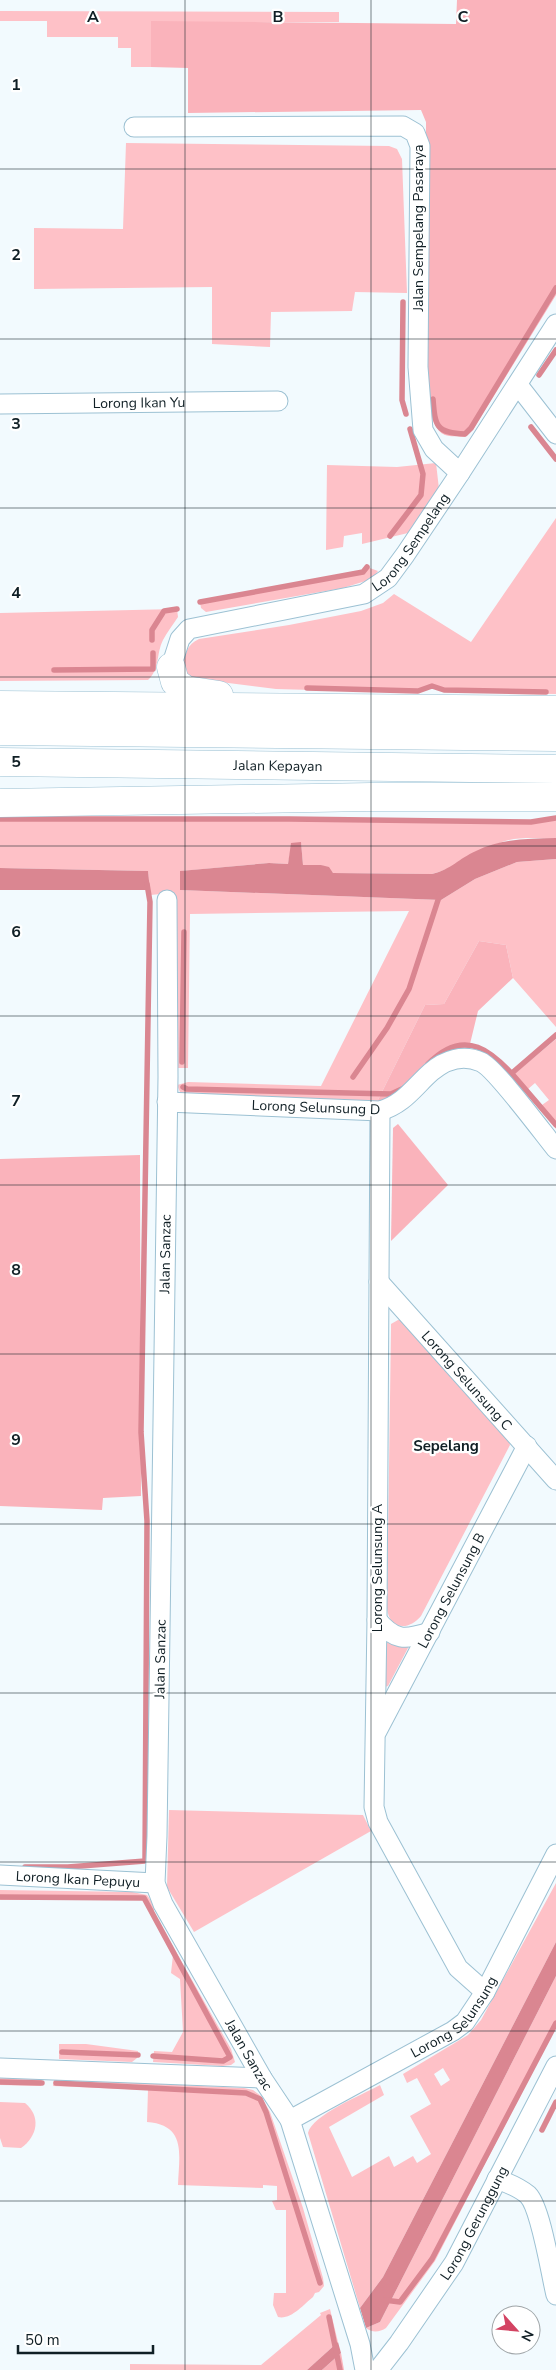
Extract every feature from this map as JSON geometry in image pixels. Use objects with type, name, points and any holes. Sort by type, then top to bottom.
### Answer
[{"type":"highway","points":[[109,707],[117,695],[151,691],[160,684],[171,667]]},
{"type":"highway","points":[[171,667],[175,682],[186,690],[227,696],[247,707]]},
{"type":"highway","points":[[0,690],[15,690],[36,705]]},
{"type":"highway","points":[[0,705],[556,710]]},
{"type":"highway","points":[[0,731],[556,737]]},
{"type":"highway","name":"Jalan Kepayan","points":[[0,762],[556,769]]},
{"type":"highway","points":[[0,802],[371,797],[556,797]]},
{"type":"street","name":"Jalan Sempelang Pasaraya","points":[[134,127],[403,126],[415,132],[420,146],[418,366],[423,430],[434,449],[460,473]]},
{"type":"street","name":"Lorong Sempelang","points":[[171,667],[180,638],[189,629],[364,594],[388,578],[460,473],[556,324]]},
{"type":"street","points":[[518,385],[556,434]]},
{"type":"street","name":"Lorong Ikan Yu","points":[[0,404],[278,401]]},
{"type":"street","name":"Jalan Sanzac","points":[[167,900],[167,1102],[157,1836],[154,1883],[163,1904],[262,2078],[290,2120],[360,2344],[365,2370]]},
{"type":"street","name":"Lorong Selunsung D","points":[[167,1102],[380,1111],[393,1107],[408,1096],[431,1072],[448,1060],[464,1058],[482,1062],[496,1076],[556,1149]]},
{"type":"street","name":"Lorong Selunsung A","points":[[380,1111],[374,1807],[378,1822],[458,1968],[485,1992]]},
{"type":"street","name":"Lorong Selunsung C","points":[[379,1282],[556,1480]]},
{"type":"street","name":"Lorong Selunsung B","points":[[375,1735],[527,1446]]},
{"type":"street","points":[[377,1620],[388,1633],[407,1639],[430,1632]]},
{"type":"street","name":"Lorong Selunsung","points":[[290,2120],[453,2031],[465,2022],[485,1992],[556,1854]]},
{"type":"street","name":"Lorong Ikan Pepuyu","points":[[0,1875],[154,1883]]},
{"type":"street","name":"Lorong Gerunggung","points":[[378,2370],[454,2263],[556,2066]]},
{"type":"street","points":[[0,2068],[262,2078]]},
{"type":"street","points":[[498,2179],[509,2183],[529,2196],[538,2218],[556,2296]]},
{"type":"shaded area","points":[[457,0],[556,0],[556,295],[473,430],[465,437],[447,436],[439,431],[431,415],[427,393],[425,366],[426,122],[421,110],[188,113],[188,68],[151,67],[151,21],[456,24]]},
{"type":"shaded area","points":[[0,11],[339,12],[339,22],[151,22],[151,67],[131,67],[131,48],[118,48],[118,37],[47,37],[47,21],[0,21]]},
{"type":"shaded area","points":[[126,143],[389,146],[397,149],[402,159],[407,293],[355,292],[352,311],[271,312],[270,347],[212,344],[212,287],[34,289],[34,228],[123,229]]},
{"type":"shaded area","points":[[436,463],[439,489],[408,533],[362,544],[362,533],[344,536],[343,547],[326,550],[327,465],[397,467]]},
{"type":"shaded area","points":[[556,518],[556,694],[444,692],[432,688],[418,693],[276,689],[189,678],[182,666],[189,647],[199,639],[289,625],[361,611],[383,603],[394,594],[471,642]]},
{"type":"shaded area","points":[[367,567],[378,571],[372,579],[343,588],[206,612],[201,608],[200,602],[363,572]]},
{"type":"shaded area","points":[[177,609],[178,617],[163,640],[156,666],[148,680],[0,681],[0,613]]},
{"type":"shaded area","points":[[0,816],[453,819],[453,823],[484,823],[484,820],[531,820],[556,816],[556,838],[508,840],[450,868],[432,874],[333,873],[321,865],[303,865],[301,843],[292,843],[288,864],[269,863],[181,871],[180,890],[441,900],[475,879],[517,862],[556,859],[556,1027],[513,978],[506,945],[479,941],[444,1004],[425,1005],[377,1102],[186,1097],[180,1092],[177,1085],[188,1082],[321,1086],[409,911],[190,914],[188,1068],[171,1068],[173,893],[150,895],[148,871],[0,868]]},
{"type":"shaded area","points":[[556,838],[556,859],[517,862],[475,879],[441,900],[180,890],[180,871],[269,863],[288,864],[291,843],[301,842],[303,865],[329,867],[333,873],[432,874],[445,869],[476,851],[505,841]]},
{"type":"shaded area","points":[[0,868],[148,871],[150,890],[0,890]]},
{"type":"shaded area","points":[[479,941],[506,945],[513,978],[478,1011],[469,1048],[460,1048],[448,1052],[436,1059],[393,1097],[377,1102],[425,1005],[444,1004]]},
{"type":"shaded area","points":[[556,1039],[556,1129],[512,1076]],"holes":[[[535,1083],[549,1100],[542,1105],[528,1089]]]},
{"type":"shaded area","points":[[398,1124],[448,1185],[391,1241],[393,1128]]},
{"type":"shaded area","points":[[140,1155],[141,1496],[103,1498],[102,1510],[0,1506],[0,1159]]},
{"type":"shaded area","points":[[402,1320],[509,1441],[510,1445],[421,1616],[416,1621],[405,1626],[400,1626],[391,1621],[387,1608],[391,1324]]},
{"type":"shaded area","points":[[384,1641],[399,1647],[409,1646],[388,1686],[385,1687]]},
{"type":"shaded area","points":[[169,1810],[363,1815],[371,1831],[194,1932],[167,1887]]},
{"type":"shaded area","points":[[556,1883],[556,1942],[383,2277],[360,2308],[308,2133],[318,2119],[380,2085],[384,2095],[329,2127],[352,2177],[389,2156],[394,2167],[413,2156],[417,2163],[431,2154],[410,2116],[431,2104],[417,2078],[407,2083],[403,2074],[468,2035],[481,2020]],"holes":[[[443,2068],[450,2080],[441,2086],[434,2074]]]},
{"type":"shaded area","points":[[0,1890],[132,1892],[147,1895],[156,1908],[153,1911],[231,2049],[235,2062],[231,2065],[222,2066],[153,2062],[154,2051],[172,2052],[183,2032],[180,1979],[171,1973],[173,1955],[143,1900],[0,1900]]},
{"type":"shaded area","points":[[556,1942],[556,1976],[380,2322],[366,2328],[360,2308],[383,2277]]},
{"type":"shaded area","points":[[556,1976],[556,2026],[435,2261],[386,2328],[376,2331],[368,2330],[366,2328],[380,2322]]},
{"type":"shaded area","points":[[59,2044],[86,2044],[138,2051],[137,2058],[132,2062],[59,2059]]},
{"type":"shaded area","points":[[0,2077],[42,2078],[41,2086],[0,2085]]},
{"type":"shaded area","points":[[54,2079],[244,2088],[253,2090],[261,2096],[270,2112],[303,2208],[324,2286],[297,2311],[288,2316],[278,2317],[273,2305],[274,2293],[286,2293],[286,2210],[276,2210],[272,2201],[277,2200],[277,2186],[263,2185],[263,2188],[178,2185],[178,2143],[175,2135],[169,2129],[160,2124],[147,2122],[148,2090],[53,2086]]},
{"type":"shaded area","points":[[0,2102],[25,2103],[34,2114],[34,2132],[27,2143],[21,2148],[3,2147],[0,2138]]},
{"type":"shaded area","points":[[330,2309],[338,2342],[307,2370],[130,2370],[130,2364],[261,2365],[321,2315],[320,2313]]},
{"type":"shaded area","points":[[338,2342],[341,2353],[322,2370],[307,2370]]},
{"type":"shaded area","points":[[341,2353],[344,2370],[322,2370]]},
{"type":"waterway","points":[[433,399],[436,422],[439,426],[448,432],[465,434],[471,428],[556,288]]},
{"type":"waterway","points":[[403,302],[402,400],[406,414]]},
{"type":"waterway","points":[[539,375],[556,350]]},
{"type":"waterway","points":[[531,427],[556,459]]},
{"type":"waterway","points":[[390,536],[421,495],[423,474],[410,429]]},
{"type":"waterway","points":[[200,602],[363,572],[367,567]]},
{"type":"waterway","points":[[152,640],[152,630],[164,611],[177,609]]},
{"type":"waterway","points":[[54,670],[153,669],[153,653]]},
{"type":"waterway","points":[[307,688],[418,691],[432,686],[444,690],[546,692]]},
{"type":"waterway","points":[[0,819],[289,819],[531,822],[556,818]]},
{"type":"waterway","points":[[25,1867],[68,1867],[145,1861],[147,1521],[141,1432],[150,902],[147,884]]},
{"type":"waterway","points":[[353,1077],[387,1028],[409,989],[440,894]]},
{"type":"waterway","points":[[182,1062],[184,932]]},
{"type":"waterway","points":[[512,1073],[556,1035]]},
{"type":"waterway","points":[[428,1064],[441,1053],[454,1046],[478,1047],[489,1053],[510,1071],[556,1125]]},
{"type":"waterway","points":[[183,1087],[187,1089],[391,1094],[404,1088]]},
{"type":"waterway","points":[[0,1897],[144,1898],[230,2057],[223,2061],[153,2056]]},
{"type":"waterway","points":[[384,2300],[400,2302],[432,2259],[556,2023]]},
{"type":"waterway","points":[[62,2052],[138,2055]]},
{"type":"waterway","points":[[0,2082],[42,2083]]},
{"type":"waterway","points":[[56,2083],[246,2093],[260,2099],[266,2112],[320,2283]]},
{"type":"waterway","points":[[542,2130],[556,2102]]},
{"type":"waterway","points":[[329,2317],[340,2370]]},
{"type":"district","name":"Sepelang","points":[[446,1446]]}]
